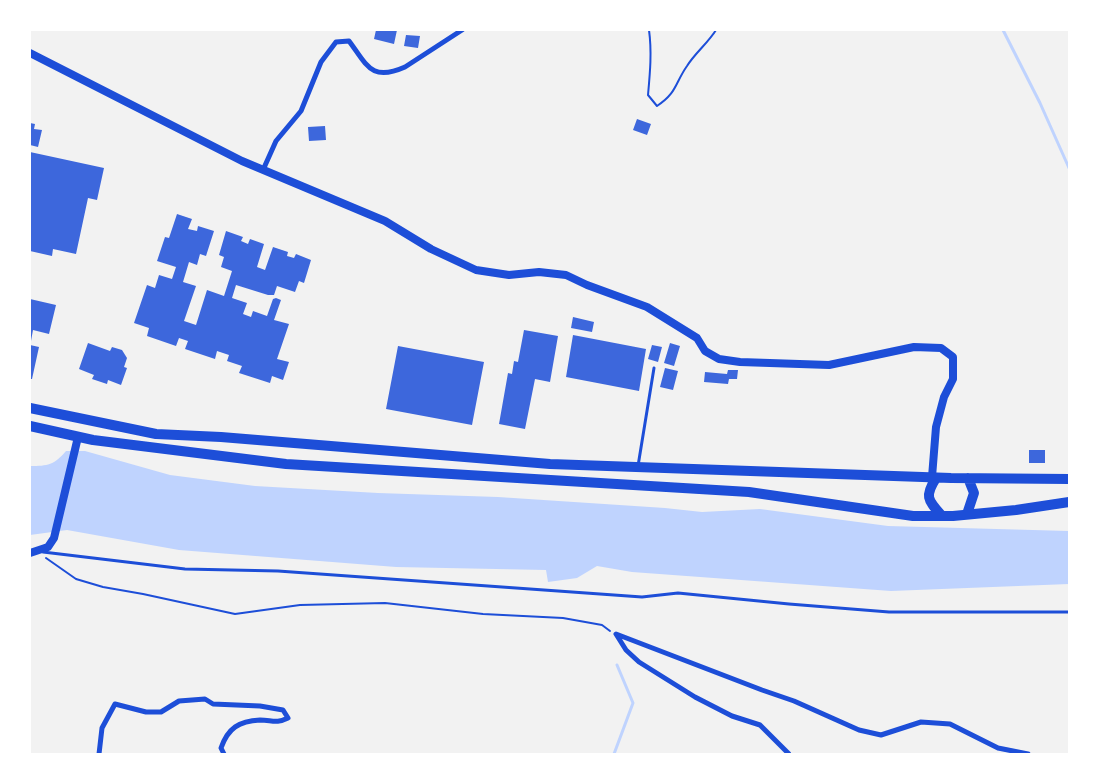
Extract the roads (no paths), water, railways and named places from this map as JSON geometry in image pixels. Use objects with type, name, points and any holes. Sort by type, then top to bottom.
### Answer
[{"type":"highway","points":[[30,408],[156,434],[221,437],[550,464],[934,478],[1069,480]]},
{"type":"highway","points":[[30,426],[77,441],[93,440],[286,464],[749,492],[912,516],[942,516],[1016,510],[1069,502]]},
{"type":"highway","points":[[934,478],[929,490],[930,502],[942,516]]},
{"type":"highway","points":[[967,514],[974,493],[968,478]]},
{"type":"street","points":[[263,170],[276,141],[301,111],[321,62],[336,42],[349,41],[363,62],[371,70],[382,72],[396,71],[462,30]]},
{"type":"street","points":[[30,53],[242,161],[384,222],[431,250],[476,270],[509,275],[539,272],[566,275],[587,285],[648,307],[698,338],[705,351],[719,359],[740,362],[829,365],[914,346],[941,348],[952,357],[953,379],[944,397],[936,427],[934,478]]},
{"type":"street","points":[[34,552],[48,546],[54,538],[77,441]]},
{"type":"street","points":[[789,754],[760,725],[732,716],[695,697],[639,662],[626,650],[616,634],[762,690],[794,700],[859,730],[881,736],[921,722],[950,724],[998,748],[1028,754]]},
{"type":"street","points":[[100,754],[102,728],[115,704],[146,712],[161,712],[179,701],[205,699],[213,704],[260,706],[283,710],[288,718],[280,722],[260,720],[234,726],[226,734],[221,748],[224,754]]},
{"type":"lane","points":[[638,467],[654,368]]},
{"type":"lane","points":[[34,552],[185,569],[278,571],[642,597],[678,593],[889,612],[1069,612]]},
{"type":"water","points":[[66,451],[85,451],[170,475],[255,486],[498,497],[702,512],[760,509],[888,526],[1069,531],[1069,584],[891,591],[632,572],[597,566],[577,578],[548,582],[546,570],[396,567],[179,550],[67,530],[30,535],[30,466],[50,464]]},
{"type":"waterway","points":[[1003,30],[1040,103],[1069,168]]},
{"type":"waterway","points":[[614,754],[633,703],[617,665]]}]
